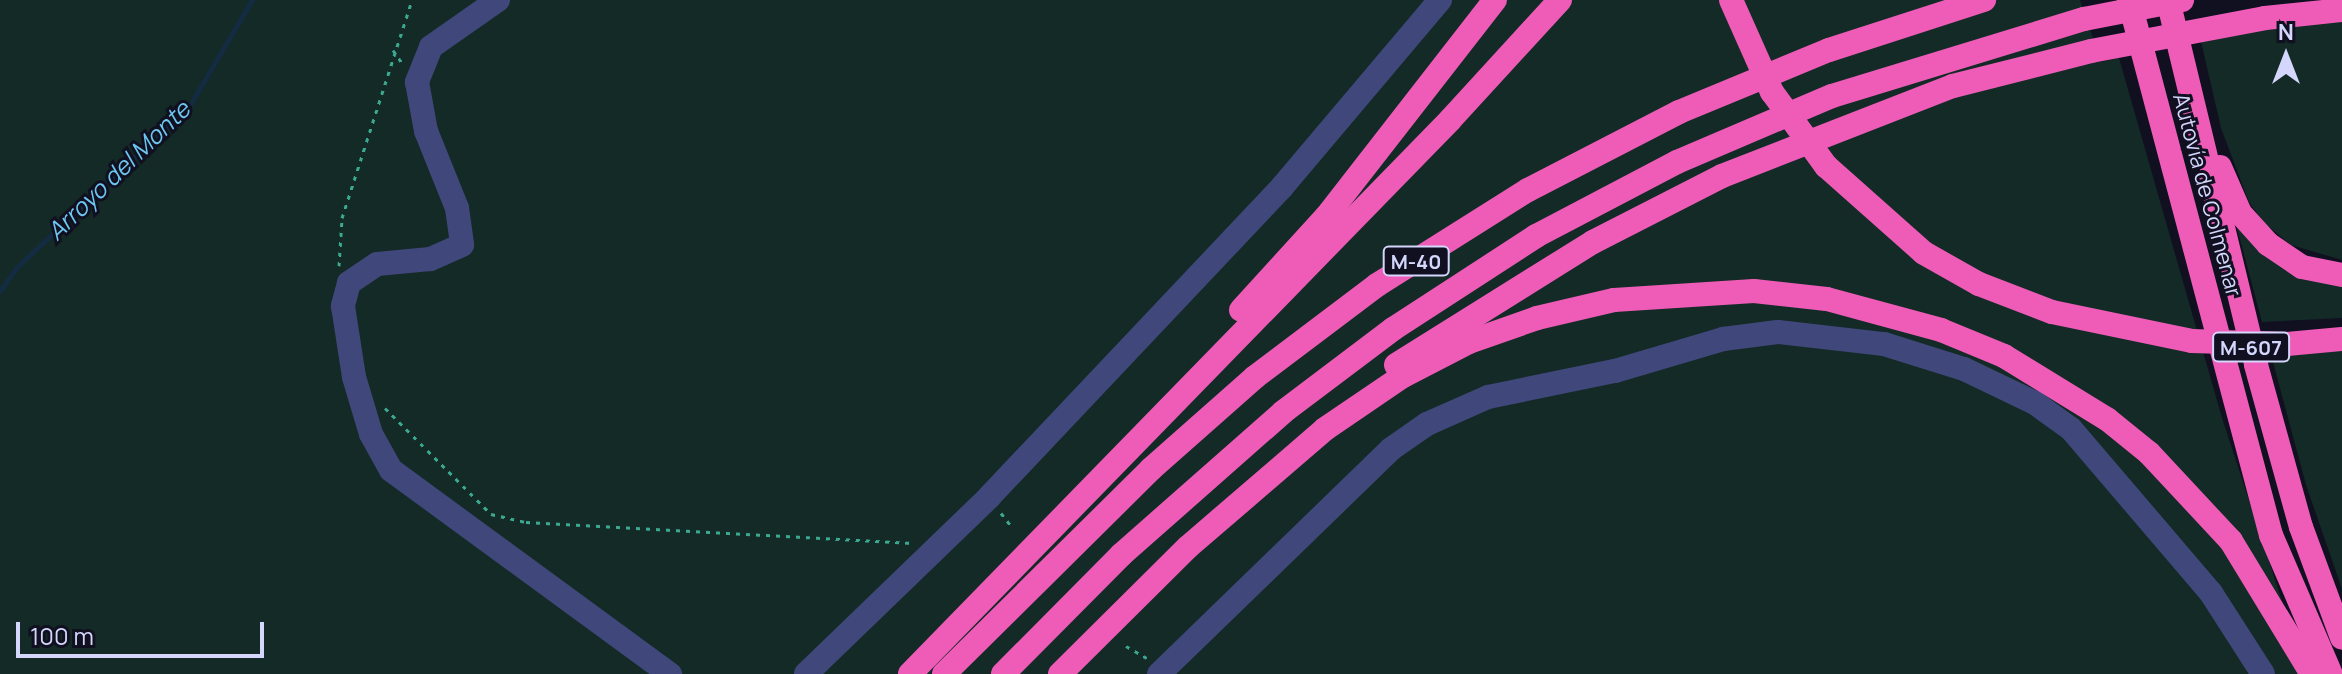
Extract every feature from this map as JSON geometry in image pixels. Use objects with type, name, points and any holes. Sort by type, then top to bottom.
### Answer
[{"type":"highway","points":[[908,674],[1326,217],[1495,0]]},
{"type":"highway","points":[[908,674],[1428,143],[1560,0]]},
{"type":"highway","points":[[1731,0],[1772,92],[1826,166],[1924,253],[1979,284],[2052,312],[2192,341],[2287,344],[2342,339]]},
{"type":"highway","name":"M-40","points":[[944,674],[1151,469],[1255,377],[1377,285],[1528,190],[1679,112],[1829,50],[1984,0]]},
{"type":"highway","name":"Autovía de Colmenar","points":[[2129,0],[2271,535],[2331,674]]},
{"type":"highway","name":"Autovía de Colmenar","points":[[2168,0],[2256,365],[2301,527],[2342,638]]},
{"type":"highway","name":"M-40","points":[[1003,674],[1121,555],[1283,412],[1393,329],[1536,236],[1677,162],[1832,96],[2084,19],[2182,0]]},
{"type":"highway","points":[[1053,674],[1182,543],[1298,438],[1464,318],[1642,215],[1722,176],[1953,86],[2091,51],[2265,18],[2342,10]]},
{"type":"highway","points":[[2181,50],[2240,213],[2268,244],[2302,267],[2342,275]]},
{"type":"highway","points":[[1060,674],[1188,547],[1325,429],[1403,376],[1469,342],[1537,318],[1614,300],[1754,291],[1827,299],[1941,330],[2004,356],[2107,419],[2149,453],[2231,541],[2312,674]]},
{"type":"street","points":[[498,0],[431,47],[417,82],[426,131],[462,226],[462,245],[430,259],[377,264],[349,283],[343,306],[354,377],[371,434],[391,470],[670,674]]},
{"type":"street","points":[[806,674],[989,497],[1282,187],[1440,0]]},
{"type":"street","points":[[1161,671],[1391,449],[1427,424],[1488,397],[1615,371],[1723,339],[1778,332],[1898,348],[1964,369],[2059,420],[2211,593],[2263,674]]},
{"type":"path","points":[[343,306],[338,249],[342,218],[412,0]]},
{"type":"path","points":[[354,377],[491,514],[526,522],[936,545]]},
{"type":"path","points":[[1126,646],[1161,671]]},
{"type":"green space","points":[[0,0],[2080,0],[2101,62],[2119,58],[2222,418],[2306,674],[0,674]]},
{"type":"green space","points":[[2342,20],[2342,260],[2291,245],[2264,223],[2249,202],[2221,128],[2200,37]]},
{"type":"green space","points":[[2237,228],[2342,285],[2342,318],[2262,322]]},
{"type":"green space","points":[[2342,347],[2342,589],[2306,485],[2270,351]]},
{"type":"waterway","name":"Arroyo del Monte","points":[[0,291],[16,268],[191,103],[252,0]]}]
